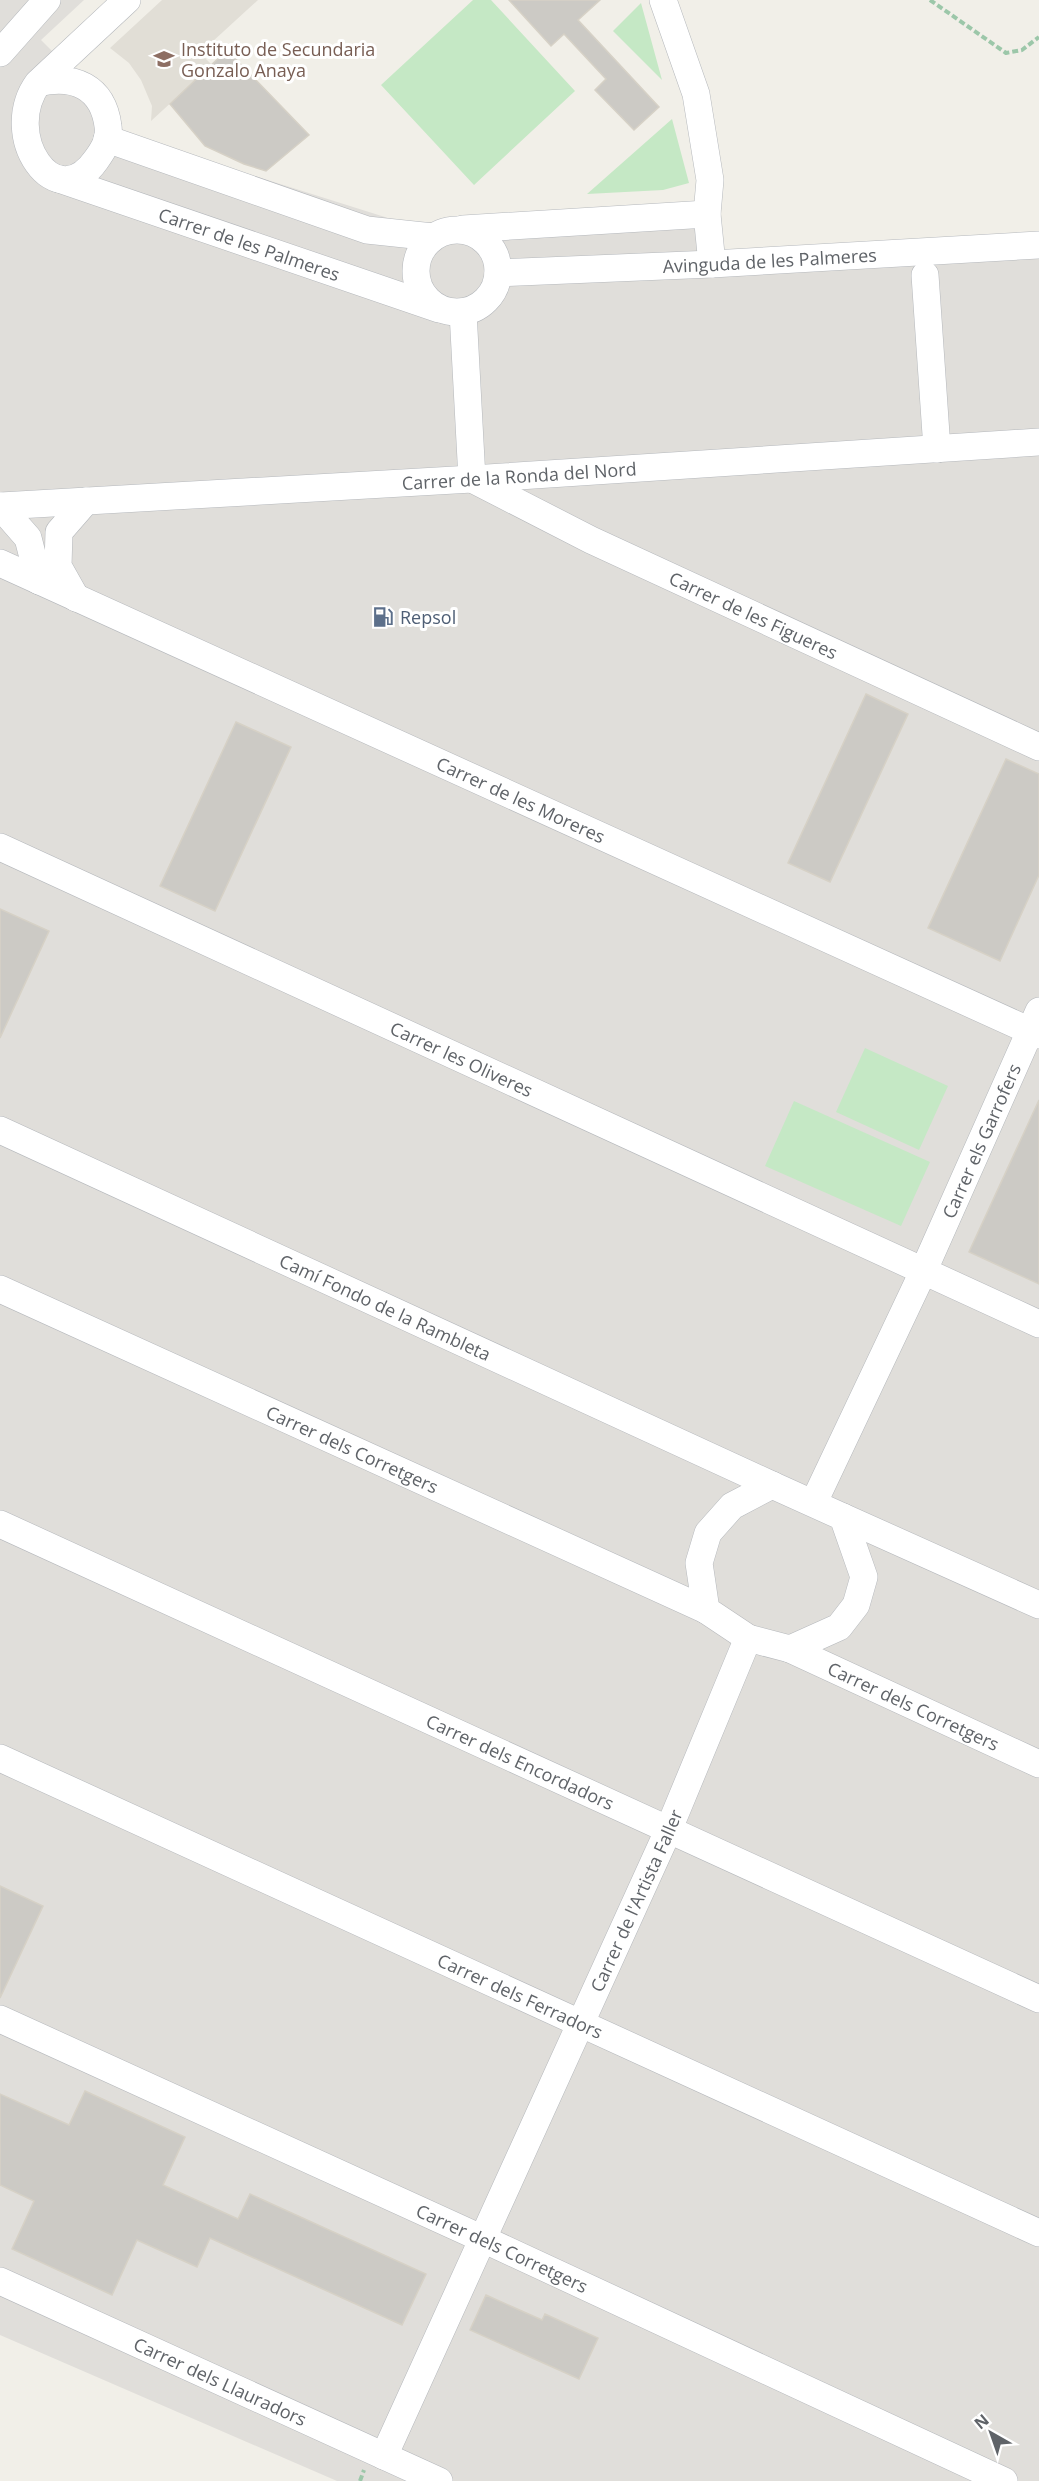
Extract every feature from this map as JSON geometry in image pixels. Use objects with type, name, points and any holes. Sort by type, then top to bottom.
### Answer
[{"type":"street","points":[[0,53],[27,11],[47,0]]},
{"type":"street","points":[[38,83],[54,79],[71,80],[87,88],[100,100],[106,112],[109,130],[106,147],[91,167],[76,176],[59,179],[38,175],[16,163],[10,142],[9,124],[13,108],[23,93],[38,83],[127,0]]},
{"type":"street","points":[[663,0],[696,94],[710,180],[707,214],[712,264]]},
{"type":"street","points":[[107,139],[367,230],[446,233],[472,233],[483,239],[492,250],[498,273],[495,287],[488,298],[477,307],[451,310],[428,300],[419,288],[416,268],[419,254],[446,233],[707,214]]},
{"type":"street","name":"Carrer de les Palmeres","points":[[59,179],[451,310]]},
{"type":"street","name":"Avinguda de les Palmeres","points":[[498,273],[1039,246]]},
{"type":"street","points":[[925,275],[937,448]]},
{"type":"street","points":[[451,310],[471,479]]},
{"type":"street","name":"Carrer de la Ronda del Nord","points":[[0,506],[471,479],[1039,442]]},
{"type":"street","name":"Carrer de les Figueres","points":[[471,479],[591,540],[1039,747]]},
{"type":"street","points":[[76,598],[58,566],[59,532],[86,501]]},
{"type":"street","points":[[0,506],[28,538],[39,581]]},
{"type":"street","name":"Carrer de les Moreres","points":[[0,563],[1036,1026]]},
{"type":"street","name":"Carrer les Oliveres","points":[[0,847],[1039,1324]]},
{"type":"street","name":"Carrer els Garrofers","points":[[814,1502],[1036,1026]]},
{"type":"street","name":"Camí Fondo de la Rambleta","points":[[0,1130],[772,1485]]},
{"type":"street","name":"Carrer dels Corretgers","points":[[0,1289],[706,1610]]},
{"type":"street","points":[[843,1517],[864,1577],[855,1605],[839,1627],[790,1649],[748,1638],[706,1610],[699,1563],[708,1533],[732,1506],[772,1485],[1039,1605]]},
{"type":"street","name":"Carrer dels Encordadors","points":[[0,1524],[1039,1999]]},
{"type":"street","name":"Carrer de l'Artista Faller","points":[[384,2456],[668,1831],[748,1638]]},
{"type":"street","name":"Carrer dels Corretgers","points":[[790,1649],[1039,1764]]},
{"type":"street","name":"Carrer dels Ferradors","points":[[0,1758],[1039,2233]]},
{"type":"street","name":"Carrer dels Corretgers","points":[[0,2019],[483,2239],[1004,2481]]},
{"type":"street","name":"Carrer dels Llauradors","points":[[0,2281],[439,2481]]},
{"type":"path","points":[[930,0],[1006,53],[1022,50],[1039,37]]},
{"type":"shaded area","points":[[0,0],[84,0],[41,40],[74,73],[113,95],[115,132],[407,224],[580,212],[715,208],[719,262],[1039,242],[1039,2481],[337,2481],[0,2335]]},
{"type":"shaded area","name":"Instituto de Secundaria Gonzalo Anaya","points":[[162,0],[258,0],[200,53],[212,65],[151,121],[152,106],[141,80],[129,63],[110,48]]},
{"type":"green space","points":[[473,0],[491,0],[575,91],[474,185],[381,85]]},
{"type":"green space","points":[[641,3],[662,80],[613,31]]},
{"type":"green space","points":[[672,119],[689,183],[663,190],[587,194]]},
{"type":"green space","points":[[865,1048],[948,1086],[919,1150],[836,1112]]},
{"type":"green space","points":[[794,1101],[930,1162],[901,1226],[765,1166]]},
{"type":"building","points":[[509,0],[600,0],[578,20],[659,107],[634,130],[595,90],[606,79],[564,34],[551,46]]},
{"type":"building","points":[[227,50],[309,135],[266,171],[244,164],[205,146],[170,104]]},
{"type":"building","points":[[866,694],[908,714],[830,882],[788,863]]},
{"type":"building","points":[[236,722],[291,747],[215,911],[160,886]]},
{"type":"building","points":[[1006,759],[1039,774],[1039,875],[1000,961],[928,928]]},
{"type":"building","points":[[0,909],[49,931],[0,1038]]},
{"type":"building","points":[[1039,1100],[1039,1284],[969,1252]]},
{"type":"building","points":[[0,1886],[43,1906],[0,1998]]},
{"type":"building","points":[[85,2091],[185,2137],[163,2185],[238,2219],[250,2194],[426,2274],[402,2325],[210,2238],[197,2267],[137,2240],[112,2295],[12,2249],[34,2201],[0,2185],[0,2094],[69,2125]]},
{"type":"building","points":[[486,2295],[542,2320],[545,2314],[598,2338],[579,2379],[470,2330]]},
{"type":"place","name":"Instituto de Secundaria Gonzalo Anaya","points":[[164,59]]},
{"type":"place","name":"Repsol","points":[[383,617]]}]
